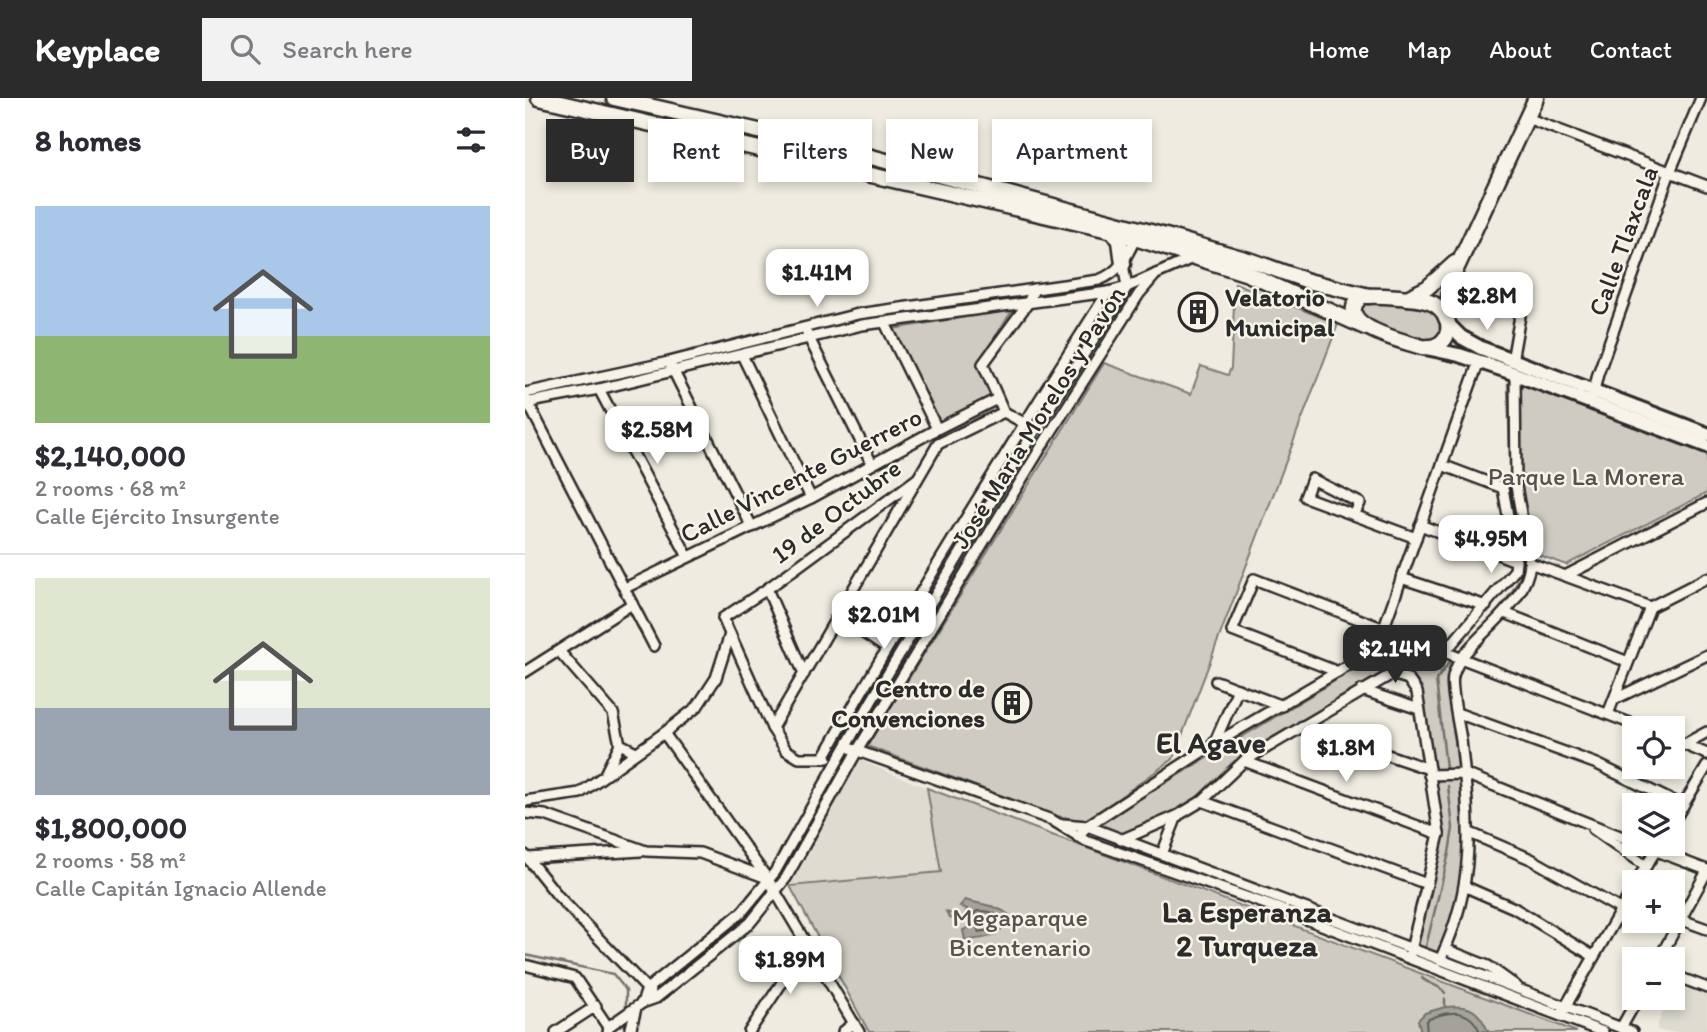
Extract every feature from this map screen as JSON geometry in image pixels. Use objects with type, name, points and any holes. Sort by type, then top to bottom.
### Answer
[{"type":"main road","points":[[539,98],[586,104],[1113,231],[1248,274],[1365,327],[1422,347],[1506,365],[1705,436]]},
{"type":"main road","points":[[614,98],[860,154],[1252,261],[1308,281],[1369,296],[1427,301],[1441,309],[1461,337],[1506,365]]},
{"type":"main road","points":[[1422,347],[1438,346],[1448,333],[1452,278],[1536,98]]},
{"type":"main road","points":[[1113,231],[1120,242],[1123,264]]},
{"type":"main road","points":[[1135,239],[1148,235],[1236,260],[1252,261]]},
{"type":"main road","points":[[1405,299],[1427,288],[1447,273],[1464,250]]},
{"type":"main road","points":[[1365,327],[1357,321],[1353,312],[1358,300],[1369,296]]},
{"type":"street","name":"Calle Tlaxcala","points":[[1593,396],[1598,374],[1670,172],[1701,98]]},
{"type":"street","points":[[1527,118],[1707,186]]},
{"type":"street","points":[[526,398],[599,389],[859,314],[1099,280],[1113,274],[1123,264],[1135,239]]},
{"type":"street","points":[[526,398],[742,355],[884,321],[1108,292],[1195,257]]},
{"type":"street","name":"José María Morelos y Pavón","points":[[647,989],[742,912],[768,879],[1030,438],[1126,287],[1123,264]]},
{"type":"street","name":"José María Morelos y Pavón","points":[[611,1027],[638,1006],[656,998],[750,923],[786,878],[857,751],[1042,446],[1139,294],[1156,274]]},
{"type":"street","points":[[1024,423],[1003,412],[983,365],[1028,303],[1034,289]]},
{"type":"street","points":[[824,757],[886,648],[1108,292]]},
{"type":"street","points":[[1452,656],[1505,613],[1529,574],[1530,563],[1517,485],[1506,365],[1523,299]]},
{"type":"street","points":[[884,321],[937,429]]},
{"type":"street","points":[[803,328],[872,464]]},
{"type":"street","points":[[742,355],[811,498]]},
{"type":"street","points":[[1078,836],[1087,826],[1214,744],[1361,658],[1373,647],[1384,630],[1479,361]]},
{"type":"street","points":[[671,367],[752,527]]},
{"type":"street","points":[[599,389],[688,557]]},
{"type":"street","points":[[526,398],[654,646]]},
{"type":"street","name":"Calle Vincente Guerrero","points":[[625,588],[811,498],[997,399]]},
{"type":"street","name":"19 de Octubre","points":[[730,634],[723,618],[917,479],[938,444],[1003,412]]},
{"type":"street","points":[[1440,960],[1466,887],[1470,833],[1452,678],[1452,656],[1486,606],[1515,570],[1517,561],[1503,488],[1442,465]]},
{"type":"street","points":[[772,728],[917,479]]},
{"type":"street","points":[[1354,515],[1360,503],[1312,480],[1305,496],[1354,515],[1416,538]]},
{"type":"street","points":[[1565,576],[1707,503]]},
{"type":"street","points":[[1420,525],[1517,561]]},
{"type":"street","points":[[1530,563],[1650,607]]},
{"type":"street","points":[[1401,578],[1486,606]]},
{"type":"street","points":[[1608,714],[1650,607],[1707,578]]},
{"type":"street","points":[[1338,672],[1233,631],[1254,579],[1622,720]]},
{"type":"street","points":[[767,589],[803,674]]},
{"type":"street","points":[[525,672],[632,604]]},
{"type":"street","points":[[1505,613],[1628,662]]},
{"type":"street","points":[[838,616],[886,648]]},
{"type":"street","points":[[730,634],[772,728],[786,750],[799,758],[824,757],[849,768]]},
{"type":"street","points":[[528,801],[580,793],[697,707],[716,678],[730,634]]},
{"type":"street","points":[[559,650],[613,713],[619,744],[604,775]]},
{"type":"street","points":[[1615,699],[1707,655]]},
{"type":"street","points":[[1121,840],[1177,816],[1202,801],[1244,761],[1362,690],[1392,674],[1408,679],[1417,692],[1439,834],[1410,953]]},
{"type":"street","points":[[1216,681],[1282,706]]},
{"type":"street","points":[[1214,744],[1238,690]]},
{"type":"street","points":[[1362,690],[1419,709]]},
{"type":"street","points":[[1457,713],[1597,764],[1656,793]]},
{"type":"street","points":[[1302,726],[1429,772],[1465,774],[1622,837]]},
{"type":"street","points":[[1685,744],[1707,732]]},
{"type":"street","points":[[664,733],[768,879],[857,1028],[843,1032]]},
{"type":"street","points":[[619,744],[636,752]]},
{"type":"street","points":[[847,746],[1061,824],[1087,826],[1281,898],[1603,1032]]},
{"type":"street","points":[[1685,746],[1707,754]]},
{"type":"street","points":[[1244,761],[1439,834]]},
{"type":"street","points":[[1685,803],[1707,766]]},
{"type":"street","points":[[1202,801],[1427,884]]},
{"type":"street","points":[[525,813],[545,815],[646,851]]},
{"type":"street","points":[[1162,854],[1177,816]]},
{"type":"street","points":[[1576,818],[1646,866]]},
{"type":"street","points":[[1061,824],[1078,836],[1277,908],[1410,953],[1440,960],[1632,1032]]},
{"type":"street","points":[[1470,833],[1531,859],[1620,909]]},
{"type":"street","points":[[526,857],[646,851],[700,853],[768,879]]},
{"type":"street","points":[[1643,870],[1652,856]]},
{"type":"street","points":[[1677,856],[1707,870],[1685,914]]},
{"type":"street","points":[[526,857],[558,896],[656,998]]},
{"type":"street","points":[[1466,887],[1514,908],[1593,956]]},
{"type":"street","points":[[1277,908],[1281,898]]},
{"type":"street","points":[[1560,1016],[1622,906]]},
{"type":"street","points":[[1685,921],[1707,929]]},
{"type":"street","points":[[749,1032],[807,945]]},
{"type":"street","points":[[1445,949],[1488,966],[1526,993]]},
{"type":"street","points":[[525,965],[575,978],[611,1027]]},
{"type":"street","points":[[1685,980],[1707,988]]},
{"type":"street","points":[[630,1032],[638,1006],[647,989]]},
{"type":"street","points":[[555,1032],[596,1006]]},
{"type":"street","points":[[1621,1028],[1631,1010]]},
{"type":"shaded area","points":[[859,760],[927,788],[941,872],[790,886]]},
{"type":"shaded area","points":[[1685,984],[1707,992],[1707,1032],[1664,1032],[1656,1029],[1663,1010],[1685,1010]]},
{"type":"green space","points":[[1235,283],[1338,324],[1173,759],[1087,821],[1057,816],[867,746],[1104,363],[1191,394],[1201,366],[1228,375],[1231,368]]},
{"type":"green space","points":[[1362,298],[1431,306],[1444,327],[1438,336],[1432,339],[1406,336],[1360,313]]},
{"type":"green space","points":[[1013,309],[978,364],[992,398],[938,424],[893,329]]},
{"type":"green space","name":"Parque La Morera","points":[[1515,374],[1707,446],[1707,493],[1566,565],[1528,551],[1516,486]]},
{"type":"green space","points":[[1386,634],[1456,661],[1448,678],[1466,833],[1461,888],[1438,954],[1417,946],[1444,836],[1422,690],[1416,679],[1403,670],[1385,671],[1233,762],[1186,808],[1121,835],[1094,826],[1378,655]]},
{"type":"green space","name":"Megaparque Bicentenario","points":[[927,788],[1577,1032],[869,1032],[790,886],[941,872]]},
{"type":"water","points":[[965,900],[1004,911],[1009,915],[1006,922],[992,935],[965,940],[963,930],[970,927],[969,922],[949,918],[946,912],[964,917],[967,909],[960,906]]},
{"type":"water","points":[[1445,1007],[1472,1010],[1480,1017],[1488,1031],[1421,1032],[1418,1020],[1425,1013]]},
{"type":"waterway","points":[[1457,654],[1506,600],[1521,575],[1524,563],[1511,488],[1508,383]]},
{"type":"waterway","points":[[1446,768],[1436,680],[1452,659]]},
{"type":"waterway","points":[[1426,946],[1453,828],[1448,786]]},
{"type":"waterway","points":[[525,955],[613,974],[626,990],[626,1012]]},
{"type":"waterway","points":[[1422,978],[1445,993]]},
{"type":"waterway","points":[[1445,999],[1445,1007]]},
{"type":"waterway","points":[[624,1032],[625,1019]]},
{"type":"place","name":"Velatorio Municipal","points":[[1198,312]]},
{"type":"place","name":"Centro de Convenciones","points":[[1012,703]]},
{"type":"district","name":"El Agave","points":[[1211,743]]},
{"type":"district","name":"La Esperanza 2 Turqueza","points":[[1247,929]]}]
